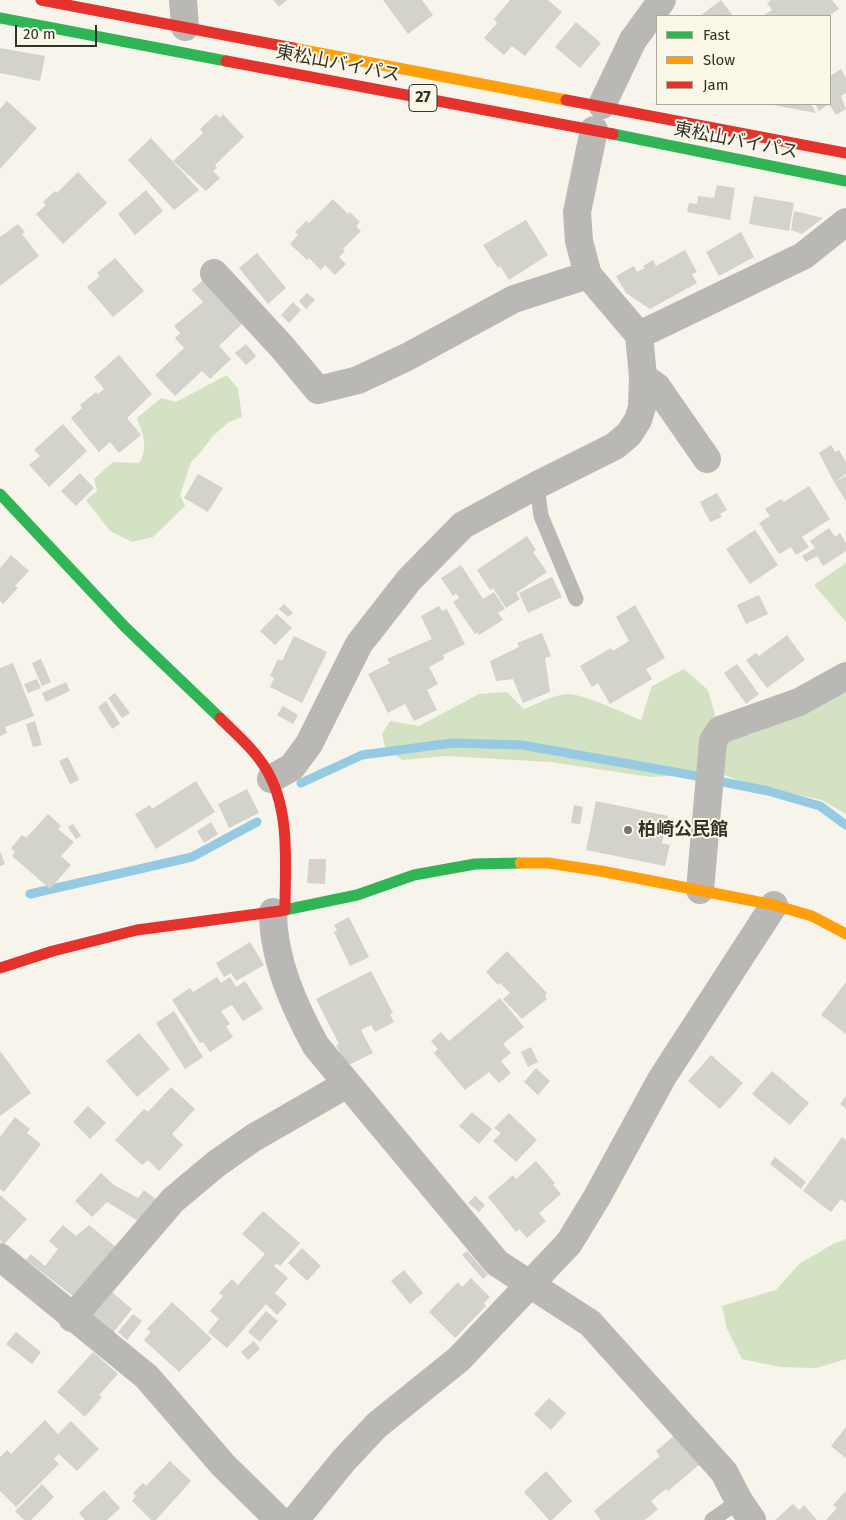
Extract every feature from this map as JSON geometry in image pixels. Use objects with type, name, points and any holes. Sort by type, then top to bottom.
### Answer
[{"type":"main road","name":"東松山バイパス","points":[[41,0],[185,27],[598,118],[846,181]]},
{"type":"main road","name":"東松山バイパス","points":[[0,18],[598,118],[846,153]]},
{"type":"main road","points":[[0,494],[125,627],[244,741],[261,761],[272,779],[282,814],[279,911]]},
{"type":"main road","points":[[0,968],[53,951],[137,930],[279,911],[358,895],[414,875],[475,864],[548,864],[602,871],[774,905],[812,916],[846,934]]},
{"type":"street","points":[[183,0],[185,27]]},
{"type":"street","points":[[272,779],[292,767],[309,744],[359,644],[409,580],[464,526],[537,485],[615,446],[629,434],[638,420],[642,407],[643,377],[638,335],[588,275],[579,241],[577,212],[598,118],[633,40],[662,0]]},
{"type":"street","points":[[638,335],[803,256],[846,222]]},
{"type":"street","points":[[214,273],[282,347],[318,390],[358,380],[406,357],[514,299],[588,275]]},
{"type":"street","points":[[643,377],[658,387],[706,459]]},
{"type":"street","points":[[700,890],[713,741],[720,730],[799,702],[846,676]]},
{"type":"street","points":[[295,1520],[344,1460],[370,1432],[459,1359],[568,1243],[597,1197],[662,1078],[774,905]]},
{"type":"street","points":[[279,911],[273,929],[284,973],[297,1013],[316,1046],[496,1263],[590,1323],[724,1472],[746,1511]]},
{"type":"street","points":[[72,1318],[173,1200],[209,1170],[253,1138],[347,1084]]},
{"type":"street","points":[[0,1257],[72,1318],[147,1377],[223,1465],[279,1520]]},
{"type":"lane","points":[[537,485],[541,516],[576,600]]},
{"type":"lane","points":[[712,1520],[746,1511]]},
{"type":"green space","points":[[227,375],[238,389],[242,417],[229,422],[213,436],[191,462],[180,495],[185,506],[153,537],[132,542],[110,531],[86,500],[97,491],[94,479],[113,462],[139,463],[144,452],[144,446],[143,435],[137,418],[161,398],[176,402]]},
{"type":"green space","points":[[846,563],[846,622],[814,585]]},
{"type":"green space","points":[[684,669],[708,690],[717,722],[705,774],[651,777],[550,762],[447,756],[402,760],[385,747],[382,734],[390,721],[419,726],[479,694],[507,692],[524,709],[545,700],[568,694],[593,700],[641,720],[652,686]]},
{"type":"green space","points":[[846,691],[846,814],[822,800],[746,783],[719,773],[723,739],[753,734]]},
{"type":"green space","points":[[846,1239],[846,1359],[817,1368],[780,1367],[742,1359],[727,1329],[722,1306],[776,1290],[799,1264],[833,1244]]},
{"type":"building","points":[[273,0],[287,0],[279,7]]},
{"type":"building","points":[[383,0],[422,0],[433,15],[408,34]]},
{"type":"building","points":[[510,0],[548,0],[562,12],[525,56],[512,46],[504,55],[484,38],[497,23],[494,19]]},
{"type":"building","points":[[721,0],[732,15],[701,15]]},
{"type":"building","points":[[771,0],[832,0],[839,9],[830,15],[764,15],[772,10],[767,3]]},
{"type":"building","points":[[576,22],[601,43],[580,68],[555,47]]},
{"type":"building","points":[[0,48],[45,56],[40,81],[0,73]]},
{"type":"building","points":[[841,69],[846,78],[846,93],[841,96],[846,109],[836,115],[830,105],[831,75]]},
{"type":"building","points":[[7,101],[37,128],[0,169],[0,109]]},
{"type":"building","points":[[773,105],[812,105],[816,113]]},
{"type":"building","points":[[816,105],[828,105],[819,111]]},
{"type":"building","points":[[216,114],[220,118],[223,114],[244,137],[215,165],[217,168],[213,171],[220,178],[206,191],[173,161],[203,133],[200,129]]},
{"type":"building","points":[[151,138],[199,190],[174,210],[128,160]]},
{"type":"building","points":[[78,172],[107,203],[63,244],[36,214],[46,205],[43,202],[55,191],[57,193]]},
{"type":"building","points":[[717,185],[735,188],[730,220],[687,212],[689,203],[697,204],[698,196],[714,198]]},
{"type":"building","points":[[146,190],[163,211],[135,235],[118,214]]},
{"type":"building","points":[[754,196],[794,203],[789,231],[749,224]]},
{"type":"building","points":[[333,199],[348,214],[350,212],[360,222],[356,226],[361,231],[343,249],[345,251],[339,257],[346,264],[335,275],[325,265],[321,270],[290,244],[298,235],[295,232],[306,221],[309,223]]},
{"type":"building","points":[[794,211],[823,218],[802,234],[791,230]]},
{"type":"building","points":[[526,220],[548,255],[509,280],[500,266],[498,268],[483,245]]},
{"type":"building","points":[[18,224],[25,232],[22,234],[39,256],[0,286],[0,237]]},
{"type":"building","points":[[741,232],[754,257],[719,276],[706,252]]},
{"type":"building","points":[[685,250],[697,272],[692,274],[697,283],[650,309],[626,293],[616,276],[634,266],[637,272],[645,268],[643,266],[653,260],[656,266]]},
{"type":"building","points":[[257,253],[286,288],[268,304],[239,268]]},
{"type":"building","points":[[115,258],[144,291],[113,317],[87,287],[100,276],[97,273]]},
{"type":"building","points":[[206,277],[244,322],[219,346],[231,359],[210,379],[202,371],[175,396],[155,375],[184,348],[175,338],[180,333],[174,326],[203,302],[192,290]]},
{"type":"building","points":[[307,293],[315,300],[306,309],[299,301]]},
{"type":"building","points":[[293,302],[301,310],[289,323],[281,315]]},
{"type":"building","points":[[246,344],[256,356],[246,365],[235,353]]},
{"type":"building","points":[[119,355],[152,394],[127,418],[141,435],[119,453],[110,442],[99,452],[71,418],[82,408],[80,405],[96,392],[98,394],[104,389],[94,377]]},
{"type":"building","points":[[63,424],[87,451],[49,487],[29,465],[40,456],[34,450]]},
{"type":"building","points":[[831,445],[835,452],[839,450],[846,462],[846,474],[834,482],[819,453]]},
{"type":"building","points":[[80,473],[94,488],[76,506],[61,491]]},
{"type":"building","points":[[198,474],[223,488],[208,512],[184,498]]},
{"type":"building","points":[[846,476],[846,501],[834,482]]},
{"type":"building","points":[[809,486],[830,519],[802,537],[809,547],[796,555],[791,547],[779,554],[759,523],[770,516],[765,509],[781,499],[784,502]]},
{"type":"building","points":[[717,493],[727,510],[720,514],[722,517],[710,522],[700,502]]},
{"type":"building","points":[[829,528],[835,537],[840,533],[846,543],[846,551],[823,566],[817,556],[806,562],[802,556],[815,548],[810,541]]},
{"type":"building","points":[[755,530],[778,565],[750,584],[726,549]]},
{"type":"building","points":[[527,536],[536,550],[533,552],[547,572],[516,593],[520,599],[506,608],[493,588],[490,590],[477,570]]},
{"type":"building","points":[[11,555],[29,571],[15,586],[18,588],[3,604],[0,601],[0,568]]},
{"type":"building","points":[[461,565],[483,599],[494,592],[505,609],[498,613],[503,620],[479,635],[478,632],[475,634],[453,602],[459,598],[456,593],[453,596],[441,578]]},
{"type":"building","points":[[552,577],[562,597],[528,613],[519,593]]},
{"type":"building","points":[[759,595],[768,614],[746,624],[737,605]]},
{"type":"building","points":[[284,604],[293,613],[288,617],[279,609]]},
{"type":"building","points":[[635,605],[665,658],[646,669],[652,679],[610,704],[598,683],[592,687],[580,666],[611,648],[613,651],[629,641],[616,617]]},
{"type":"building","points":[[439,606],[442,611],[447,609],[465,644],[443,655],[444,659],[429,667],[438,684],[427,690],[437,710],[414,721],[405,704],[388,713],[368,674],[390,663],[387,659],[432,639],[421,616]]},
{"type":"building","points":[[277,614],[292,628],[275,645],[260,631]]},
{"type":"building","points":[[542,633],[551,656],[545,658],[550,692],[523,703],[513,679],[496,681],[490,661],[519,647],[517,643]]},
{"type":"building","points":[[787,635],[805,660],[767,688],[746,660],[756,653],[759,656]]},
{"type":"building","points":[[294,636],[327,652],[302,703],[270,687],[274,678],[270,676],[278,659],[282,661]]},
{"type":"building","points":[[41,659],[51,682],[42,686],[32,663]]},
{"type":"building","points":[[13,663],[34,716],[5,727],[7,733],[0,736],[0,668]]},
{"type":"building","points":[[737,664],[759,694],[746,704],[724,673]]},
{"type":"building","points":[[37,679],[41,688],[28,693],[24,684]]},
{"type":"building","points":[[66,682],[70,691],[46,702],[42,693]]},
{"type":"building","points":[[115,693],[130,713],[122,718],[108,698]]},
{"type":"building","points":[[106,701],[120,724],[112,729],[98,707]]},
{"type":"building","points":[[283,706],[298,715],[293,724],[277,715]]},
{"type":"building","points":[[35,721],[42,745],[33,747],[26,724]]},
{"type":"building","points":[[68,757],[79,780],[70,784],[59,761]]},
{"type":"building","points":[[196,781],[215,812],[156,849],[135,814],[150,805],[152,809]]},
{"type":"building","points":[[247,789],[259,813],[229,828],[218,804]]},
{"type":"building","name":"柏崎公民館","points":[[596,801],[668,816],[662,843],[670,845],[665,866],[586,850]]},
{"type":"building","points":[[574,805],[583,807],[580,824],[571,823]]},
{"type":"building","points":[[48,814],[61,826],[58,829],[74,842],[61,856],[71,865],[50,889],[12,856],[15,852],[11,848],[22,835],[26,838]]},
{"type":"building","points":[[211,822],[218,834],[204,843],[197,831]]},
{"type":"building","points":[[73,824],[81,836],[76,839],[68,827]]},
{"type":"building","points":[[0,851],[5,864],[0,866]]},
{"type":"building","points":[[309,859],[326,859],[325,884],[307,883]]},
{"type":"building","points":[[349,917],[369,957],[350,966],[334,932],[337,930],[334,925]]},
{"type":"building","points":[[250,942],[264,965],[236,981],[231,973],[224,977],[216,963]]},
{"type":"building","points":[[507,951],[547,993],[545,996],[547,999],[522,1019],[503,999],[510,993],[500,983],[498,985],[486,972]]},
{"type":"building","points":[[371,971],[393,1013],[390,1014],[394,1022],[375,1032],[371,1025],[361,1030],[373,1053],[347,1066],[336,1045],[339,1044],[316,999]]},
{"type":"building","points":[[217,977],[221,983],[230,977],[236,987],[245,981],[263,1009],[243,1021],[232,1005],[221,1011],[230,1024],[226,1026],[233,1037],[210,1052],[203,1042],[200,1043],[172,1000],[190,988],[193,992]]},
{"type":"building","points":[[846,982],[846,1034],[821,1015]]},
{"type":"building","points":[[500,998],[524,1027],[503,1044],[511,1053],[501,1061],[511,1073],[499,1083],[489,1072],[465,1090],[434,1053],[438,1049],[431,1041],[441,1032],[449,1041]]},
{"type":"building","points":[[174,1011],[203,1057],[185,1069],[156,1023]]},
{"type":"building","points":[[139,1033],[170,1069],[137,1097],[106,1061]]},
{"type":"building","points":[[531,1047],[538,1062],[528,1067],[521,1052]]},
{"type":"building","points":[[0,1051],[31,1093],[0,1116]]},
{"type":"building","points":[[711,1055],[743,1083],[720,1109],[688,1081]]},
{"type":"building","points":[[536,1068],[550,1081],[538,1095],[524,1082]]},
{"type":"building","points":[[772,1071],[809,1103],[790,1125],[752,1094]]},
{"type":"building","points":[[171,1087],[195,1109],[172,1134],[183,1145],[159,1171],[148,1160],[142,1165],[115,1140],[144,1109],[148,1112]]},
{"type":"building","points":[[846,1096],[846,1109],[840,1104]]},
{"type":"building","points":[[88,1106],[106,1123],[90,1139],[73,1122]]},
{"type":"building","points":[[472,1112],[492,1129],[479,1144],[459,1126]]},
{"type":"building","points":[[509,1113],[537,1140],[516,1162],[493,1141],[501,1133],[494,1128]]},
{"type":"building","points":[[15,1117],[30,1129],[27,1133],[41,1144],[4,1192],[0,1189],[0,1137]]},
{"type":"building","points":[[842,1137],[846,1140],[846,1203],[841,1199],[831,1212],[803,1191]]},
{"type":"building","points":[[775,1157],[806,1182],[801,1189],[770,1164]]},
{"type":"building","points":[[536,1161],[555,1183],[553,1185],[561,1194],[539,1213],[546,1221],[527,1238],[519,1229],[516,1232],[488,1197],[513,1175],[516,1179]]},
{"type":"building","points":[[101,1173],[114,1185],[138,1198],[144,1190],[157,1200],[140,1222],[107,1202],[92,1217],[75,1201]]},
{"type":"building","points":[[0,1195],[27,1219],[4,1244],[0,1240]]},
{"type":"building","points":[[475,1196],[485,1205],[479,1212],[468,1203]]},
{"type":"building","points":[[263,1211],[300,1243],[280,1266],[276,1263],[274,1266],[288,1278],[275,1293],[287,1304],[277,1315],[266,1304],[227,1348],[208,1332],[219,1319],[210,1311],[223,1296],[219,1293],[232,1279],[238,1285],[265,1254],[242,1234]]},
{"type":"building","points":[[63,1225],[76,1236],[89,1225],[117,1248],[73,1296],[26,1260],[31,1254],[45,1266],[58,1249],[49,1241]]},
{"type":"building","points":[[302,1248],[321,1266],[307,1281],[288,1263]]},
{"type":"building","points":[[467,1251],[488,1275],[483,1279],[462,1255]]},
{"type":"building","points":[[404,1270],[423,1293],[410,1304],[391,1281]]},
{"type":"building","points":[[471,1278],[490,1297],[484,1303],[486,1306],[455,1338],[429,1312],[458,1282],[462,1287]]},
{"type":"building","points":[[106,1287],[132,1309],[112,1334],[85,1312]]},
{"type":"building","points":[[172,1302],[212,1339],[179,1372],[144,1340],[151,1332],[147,1329]]},
{"type":"building","points":[[266,1311],[278,1321],[260,1342],[248,1332]]},
{"type":"building","points":[[133,1314],[142,1321],[127,1340],[118,1332]]},
{"type":"building","points":[[16,1332],[41,1352],[32,1364],[6,1344]]},
{"type":"building","points":[[254,1341],[260,1349],[248,1360],[241,1352]]},
{"type":"building","points":[[93,1352],[118,1374],[99,1395],[102,1397],[85,1417],[57,1392]]},
{"type":"building","points":[[549,1398],[566,1413],[551,1430],[534,1414]]},
{"type":"building","points":[[45,1420],[58,1434],[71,1421],[99,1449],[77,1471],[59,1454],[54,1459],[59,1464],[16,1507],[0,1491],[0,1457],[7,1450],[11,1454]]},
{"type":"building","points":[[846,1427],[846,1458],[831,1446]]},
{"type":"building","points":[[675,1435],[700,1464],[668,1491],[666,1489],[651,1501],[658,1509],[645,1520],[601,1520],[594,1511],[660,1456],[656,1451]]},
{"type":"building","points":[[170,1461],[191,1481],[156,1520],[151,1520],[132,1501],[136,1496],[133,1493],[143,1483],[146,1486]]},
{"type":"building","points":[[546,1471],[572,1501],[552,1520],[549,1520],[524,1492]]},
{"type":"building","points":[[42,1484],[54,1497],[31,1520],[24,1520],[15,1511]]},
{"type":"building","points":[[104,1490],[120,1508],[107,1520],[85,1520],[79,1513]]},
{"type":"building","points":[[846,1491],[846,1520],[826,1520],[837,1508],[833,1505]]},
{"type":"building","points":[[793,1504],[799,1510],[804,1505],[817,1520],[775,1520]]},
{"type":"waterway","points":[[301,783],[362,755],[452,743],[522,745],[697,776]]},
{"type":"waterway","points":[[723,782],[768,791],[820,806],[846,825]]},
{"type":"waterway","points":[[30,894],[192,857],[257,822]]},
{"type":"traffic: fast","points":[[0,18],[226,61]]},
{"type":"traffic: fast","points":[[613,134],[846,181]]},
{"type":"traffic: fast","points":[[0,494],[125,627],[220,718]]},
{"type":"traffic: fast","points":[[280,911],[357,895],[414,875],[475,864],[520,863]]},
{"type":"traffic: slow","points":[[293,48],[566,100]]},
{"type":"traffic: slow","points":[[520,863],[548,863],[601,871],[774,905],[812,916],[846,934]]},
{"type":"traffic: jam","points":[[41,0],[293,48]]},
{"type":"traffic: jam","points":[[226,61],[613,134]]},
{"type":"traffic: jam","points":[[566,100],[846,153]]},
{"type":"traffic: jam","points":[[220,718],[256,755],[266,769],[280,802],[286,856],[285,910]]},
{"type":"traffic: jam","points":[[0,968],[53,951],[137,930],[280,911]]},
{"type":"place","name":"柏崎公民館","points":[[628,830]]}]
